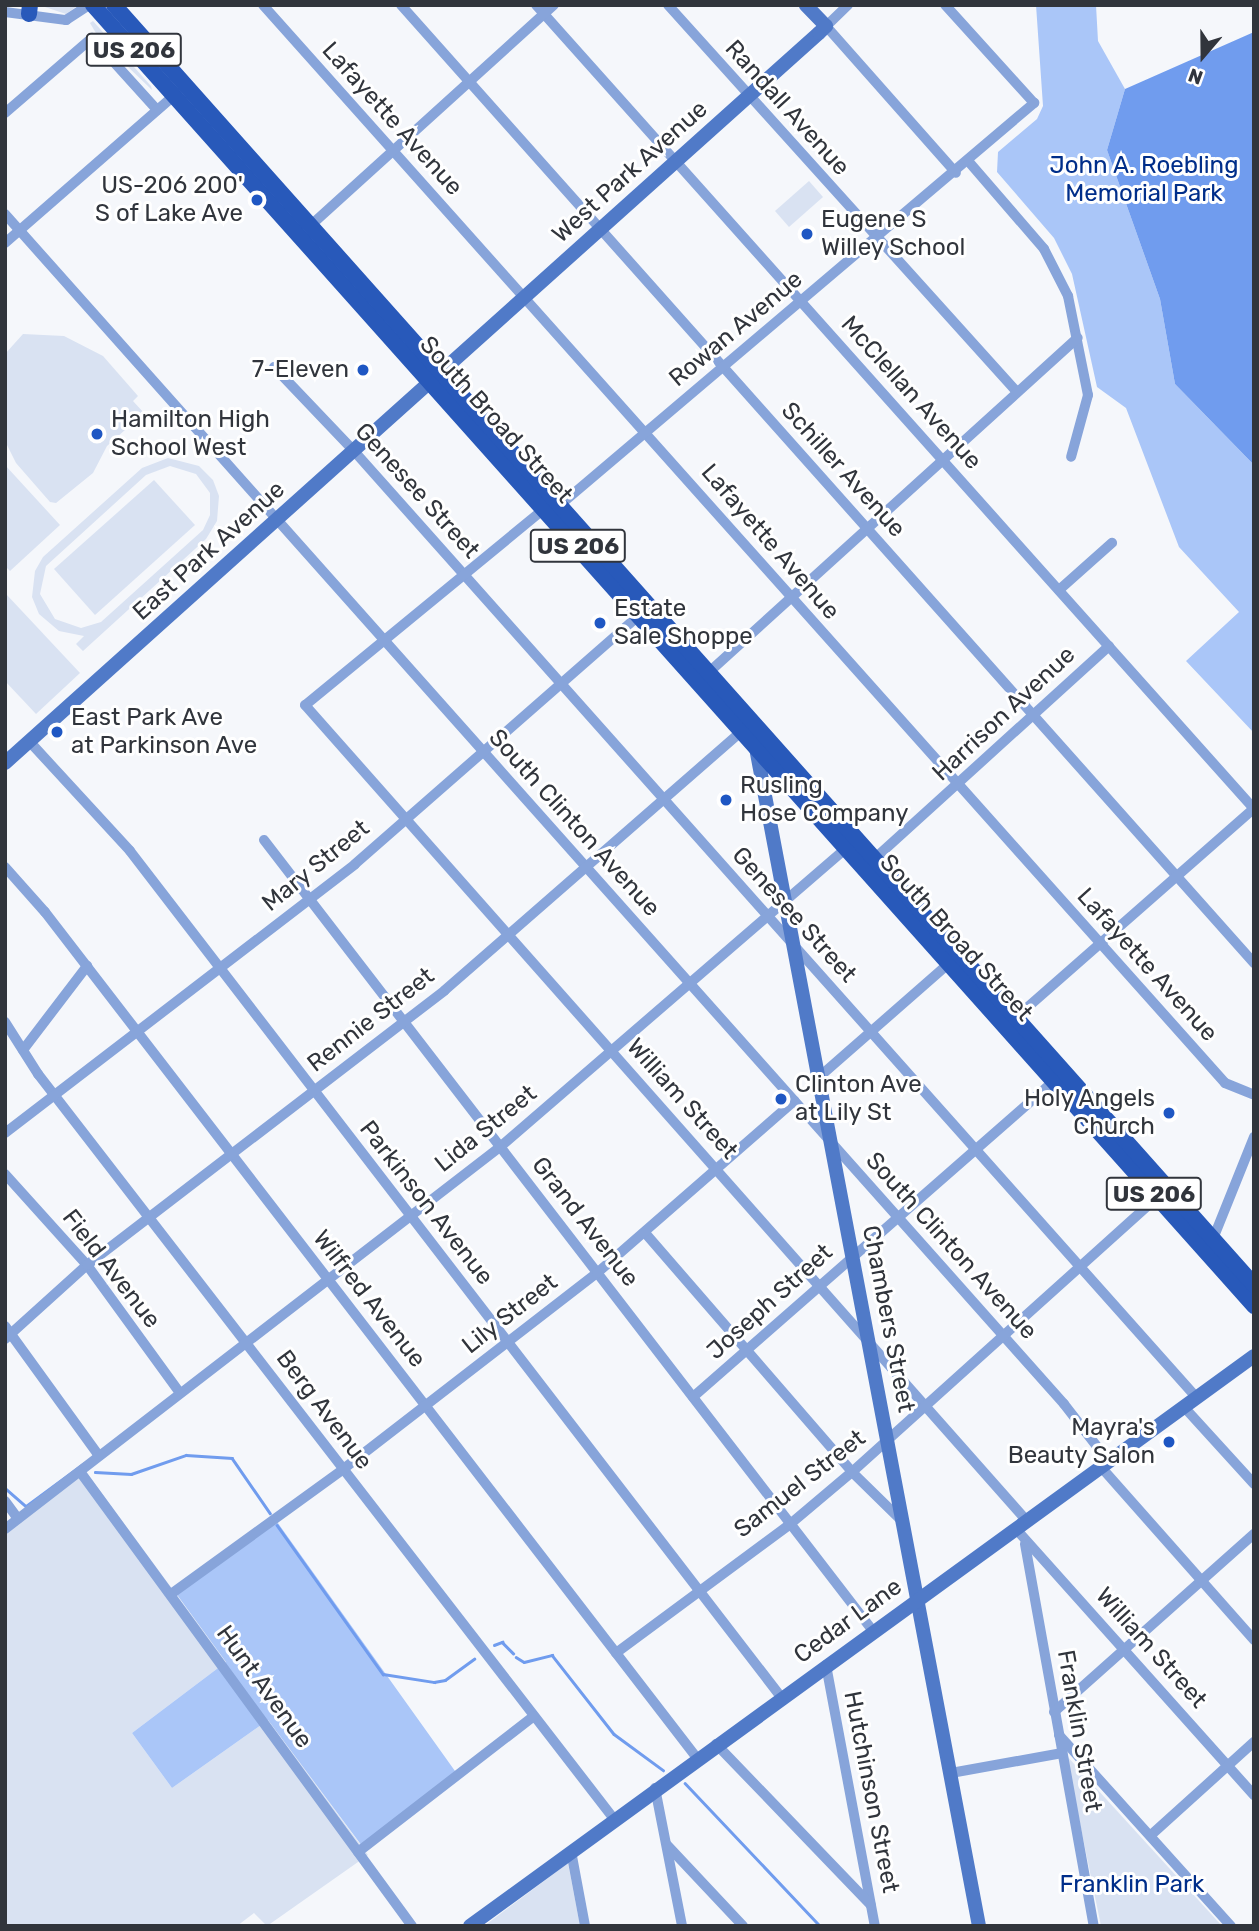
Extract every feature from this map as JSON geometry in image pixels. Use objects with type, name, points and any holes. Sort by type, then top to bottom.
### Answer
[{"type":"main road","name":"South Broad Street","points":[[91,5],[180,90],[310,226],[436,376]]},
{"type":"main road","name":"South Broad Street","points":[[114,5],[180,90],[552,507],[708,673],[730,707]]},
{"type":"main road","name":"South Broad Street","points":[[552,507],[639,615],[730,707],[1059,1077],[1254,1285]]},
{"type":"main road","name":"South Broad Street","points":[[747,726],[755,745],[847,848],[869,864],[948,964],[1010,1022]]},
{"type":"main road","name":"South Broad Street","points":[[1059,1077],[1157,1197],[1254,1306]]},
{"type":"street","points":[[5,12],[30,10],[66,20],[91,5]]},
{"type":"street","name":"Lafayette Avenue","points":[[262,5],[1100,946],[1225,1083],[1254,1095]]},
{"type":"street","name":"Schiller Avenue","points":[[401,5],[1254,962]]},
{"type":"street","name":"McClellan Avenue","points":[[536,5],[1253,808]]},
{"type":"street","points":[[310,226],[391,149],[554,5]]},
{"type":"street","name":"Randall Avenue","points":[[668,5],[748,97],[1017,392]]},
{"type":"street","points":[[806,5],[956,173]]},
{"type":"street","name":"West Park Avenue","points":[[436,376],[848,5]]},
{"type":"street","name":"Rowan Avenue","points":[[305,705],[463,575],[724,368],[969,162],[1034,103],[945,5]]},
{"type":"street","points":[[5,113],[92,38],[157,110]]},
{"type":"street","points":[[5,243],[180,90]]},
{"type":"street","points":[[969,162],[1049,257],[1068,296],[1088,395],[1071,457]]},
{"type":"street","name":"South Clinton Avenue","points":[[5,214],[1002,1335],[1201,1581],[1254,1640]]},
{"type":"street","points":[[708,673],[945,462],[1017,392],[1078,338]]},
{"type":"street","name":"Genesee Street","points":[[274,367],[354,451],[1197,1398]]},
{"type":"street","name":"East Park Avenue","points":[[5,763],[436,376]]},
{"type":"street","points":[[1059,590],[1112,543]]},
{"type":"street","name":"Mary Street","points":[[5,1133],[219,970],[407,819],[639,615]]},
{"type":"street","name":"Harrison Avenue","points":[[869,864],[1109,646]]},
{"type":"street","name":"William Street","points":[[305,705],[925,1404],[1021,1525],[1025,1544],[1254,1796]]},
{"type":"street","name":"Rennie Street","points":[[7,1333],[149,1216],[404,1021],[665,802],[747,726]]},
{"type":"street","name":"Parkinson Avenue","points":[[29,741],[130,851],[781,1697]]},
{"type":"street","name":"Chambers Street","points":[[755,745],[979,1926]]},
{"type":"street","points":[[1010,1022],[1100,946],[1253,808]]},
{"type":"street","name":"Grand Avenue","points":[[264,840],[873,1631]]},
{"type":"street","name":"Lida Street","points":[[5,1529],[500,1147],[847,848]]},
{"type":"street","name":"Wilfred Avenue","points":[[5,867],[87,966],[697,1758]]},
{"type":"street","points":[[818,1079],[948,964]]},
{"type":"street","points":[[23,1050],[87,966]]},
{"type":"street","name":"Berg Avenue","points":[[5,1023],[54,1094],[614,1819]]},
{"type":"street","name":"Joseph Street","points":[[693,1397],[748,1353],[819,1285],[1059,1077]]},
{"type":"street","name":"Lily Street","points":[[171,1594],[342,1470],[597,1273],[646,1234],[794,1101]]},
{"type":"street","points":[[1213,1239],[1254,1137]]},
{"type":"street","name":"Field Avenue","points":[[5,1174],[87,1265],[180,1394]]},
{"type":"street","name":"Samuel Street","points":[[616,1653],[697,1590],[789,1525],[852,1472],[1157,1197]]},
{"type":"street","points":[[646,1234],[852,1472],[904,1524]]},
{"type":"street","points":[[7,1333],[99,1456]]},
{"type":"street","name":"Cedar Lane","points":[[470,1926],[655,1788],[1254,1356]]},
{"type":"street","points":[[1184,1406],[1254,1484]]},
{"type":"street","name":"Hunt Avenue","points":[[81,1473],[412,1926]]},
{"type":"street","points":[[5,1501],[18,1519]]},
{"type":"street","points":[[1054,1712],[1254,1534]]},
{"type":"street","name":"Franklin Street","points":[[1025,1544],[1094,1926]]},
{"type":"street","name":"Hutchinson Street","points":[[826,1665],[875,1926]]},
{"type":"street","points":[[358,1852],[534,1716]]},
{"type":"street","points":[[1059,1735],[1231,1926]]},
{"type":"street","points":[[1151,1835],[1254,1742]]},
{"type":"street","points":[[716,1744],[871,1906]]},
{"type":"street","points":[[951,1773],[1062,1753]]},
{"type":"street","points":[[655,1788],[682,1926]]},
{"type":"street","points":[[667,1845],[743,1926]]},
{"type":"street","points":[[571,1851],[585,1926]]},
{"type":"green space","points":[[39,5],[77,5],[77,6],[66,14]]},
{"type":"green space","points":[[93,21],[152,90],[100,40],[90,23]]},
{"type":"green space","points":[[809,181],[823,197],[789,227],[775,211]]},
{"type":"green space","points":[[23,334],[64,336],[103,356],[138,396],[133,401],[144,413],[107,446],[93,473],[56,503],[50,502],[16,463],[5,441],[5,354]]},
{"type":"green space","points":[[168,458],[199,466],[213,480],[219,496],[217,521],[206,539],[83,651],[76,644],[84,636],[59,631],[39,614],[32,597],[35,571],[43,557],[142,468]],"holes":[[[170,466],[196,474],[210,493],[210,515],[203,530],[101,622],[81,628],[55,619],[40,594],[46,566],[146,475]]]},
{"type":"green space","points":[[5,465],[60,525],[10,571],[5,566]]},
{"type":"green space","points":[[154,480],[195,525],[95,615],[54,569]]},
{"type":"green space","points":[[6,594],[80,673],[36,714],[5,681]]},
{"type":"green space","points":[[84,1469],[226,1662],[132,1733],[172,1788],[268,1720],[368,1855],[267,1926],[254,1913],[237,1926],[5,1926],[5,1529]]},
{"type":"green space","name":"Franklin Park","points":[[1066,1755],[1222,1926],[1101,1926]]},
{"type":"green space","points":[[568,1863],[580,1926],[484,1926]]},
{"type":"shaded area","points":[[1036,5],[1096,5],[1098,41],[1125,89],[1107,150],[1160,299],[1175,384],[1254,465],[1254,733],[1186,661],[1239,612],[1179,547],[1126,408],[1097,387],[1072,274],[1054,238],[997,172],[998,152],[1037,119],[1043,106]]},
{"type":"shaded area","points":[[275,1519],[460,1778],[362,1846],[268,1720],[172,1788],[132,1733],[226,1662],[175,1592]]},
{"type":"water","points":[[1254,32],[1254,465],[1175,384],[1160,299],[1107,150],[1125,89]]},
{"type":"waterway","points":[[95,1472],[131,1474],[186,1455],[232,1458],[270,1513]]},
{"type":"waterway","points":[[5,1488],[26,1506],[83,1464]]},
{"type":"waterway","points":[[277,1525],[383,1674],[434,1682],[445,1680],[474,1659]]},
{"type":"waterway","points":[[494,1645],[502,1642],[513,1653]]},
{"type":"waterway","points":[[516,1657],[524,1662],[552,1655],[614,1734],[663,1770]]},
{"type":"waterway","points":[[685,1783],[820,1926]]},
{"type":"place","name":"US-206 200' S of Lake Ave","points":[[257,200]]},
{"type":"place","name":"Eugene S Willey School","points":[[807,234]]},
{"type":"place","name":"7-Eleven","points":[[363,370]]},
{"type":"place","name":"Hamilton High School West","points":[[97,434]]},
{"type":"place","name":"Estate Sale Shoppe","points":[[600,623]]},
{"type":"place","name":"East Park Ave at Parkinson Ave","points":[[57,732]]},
{"type":"place","name":"Rusling Hose Company","points":[[726,800]]},
{"type":"place","name":"Clinton Ave at Lily St","points":[[781,1099]]},
{"type":"place","name":"Holy Angels Church","points":[[1169,1113]]},
{"type":"place","name":"Mayra's Beauty Salon","points":[[1169,1442]]},
{"type":"park label","name":"John A. Roebling Memorial Park","points":[[1144,180]]}]
